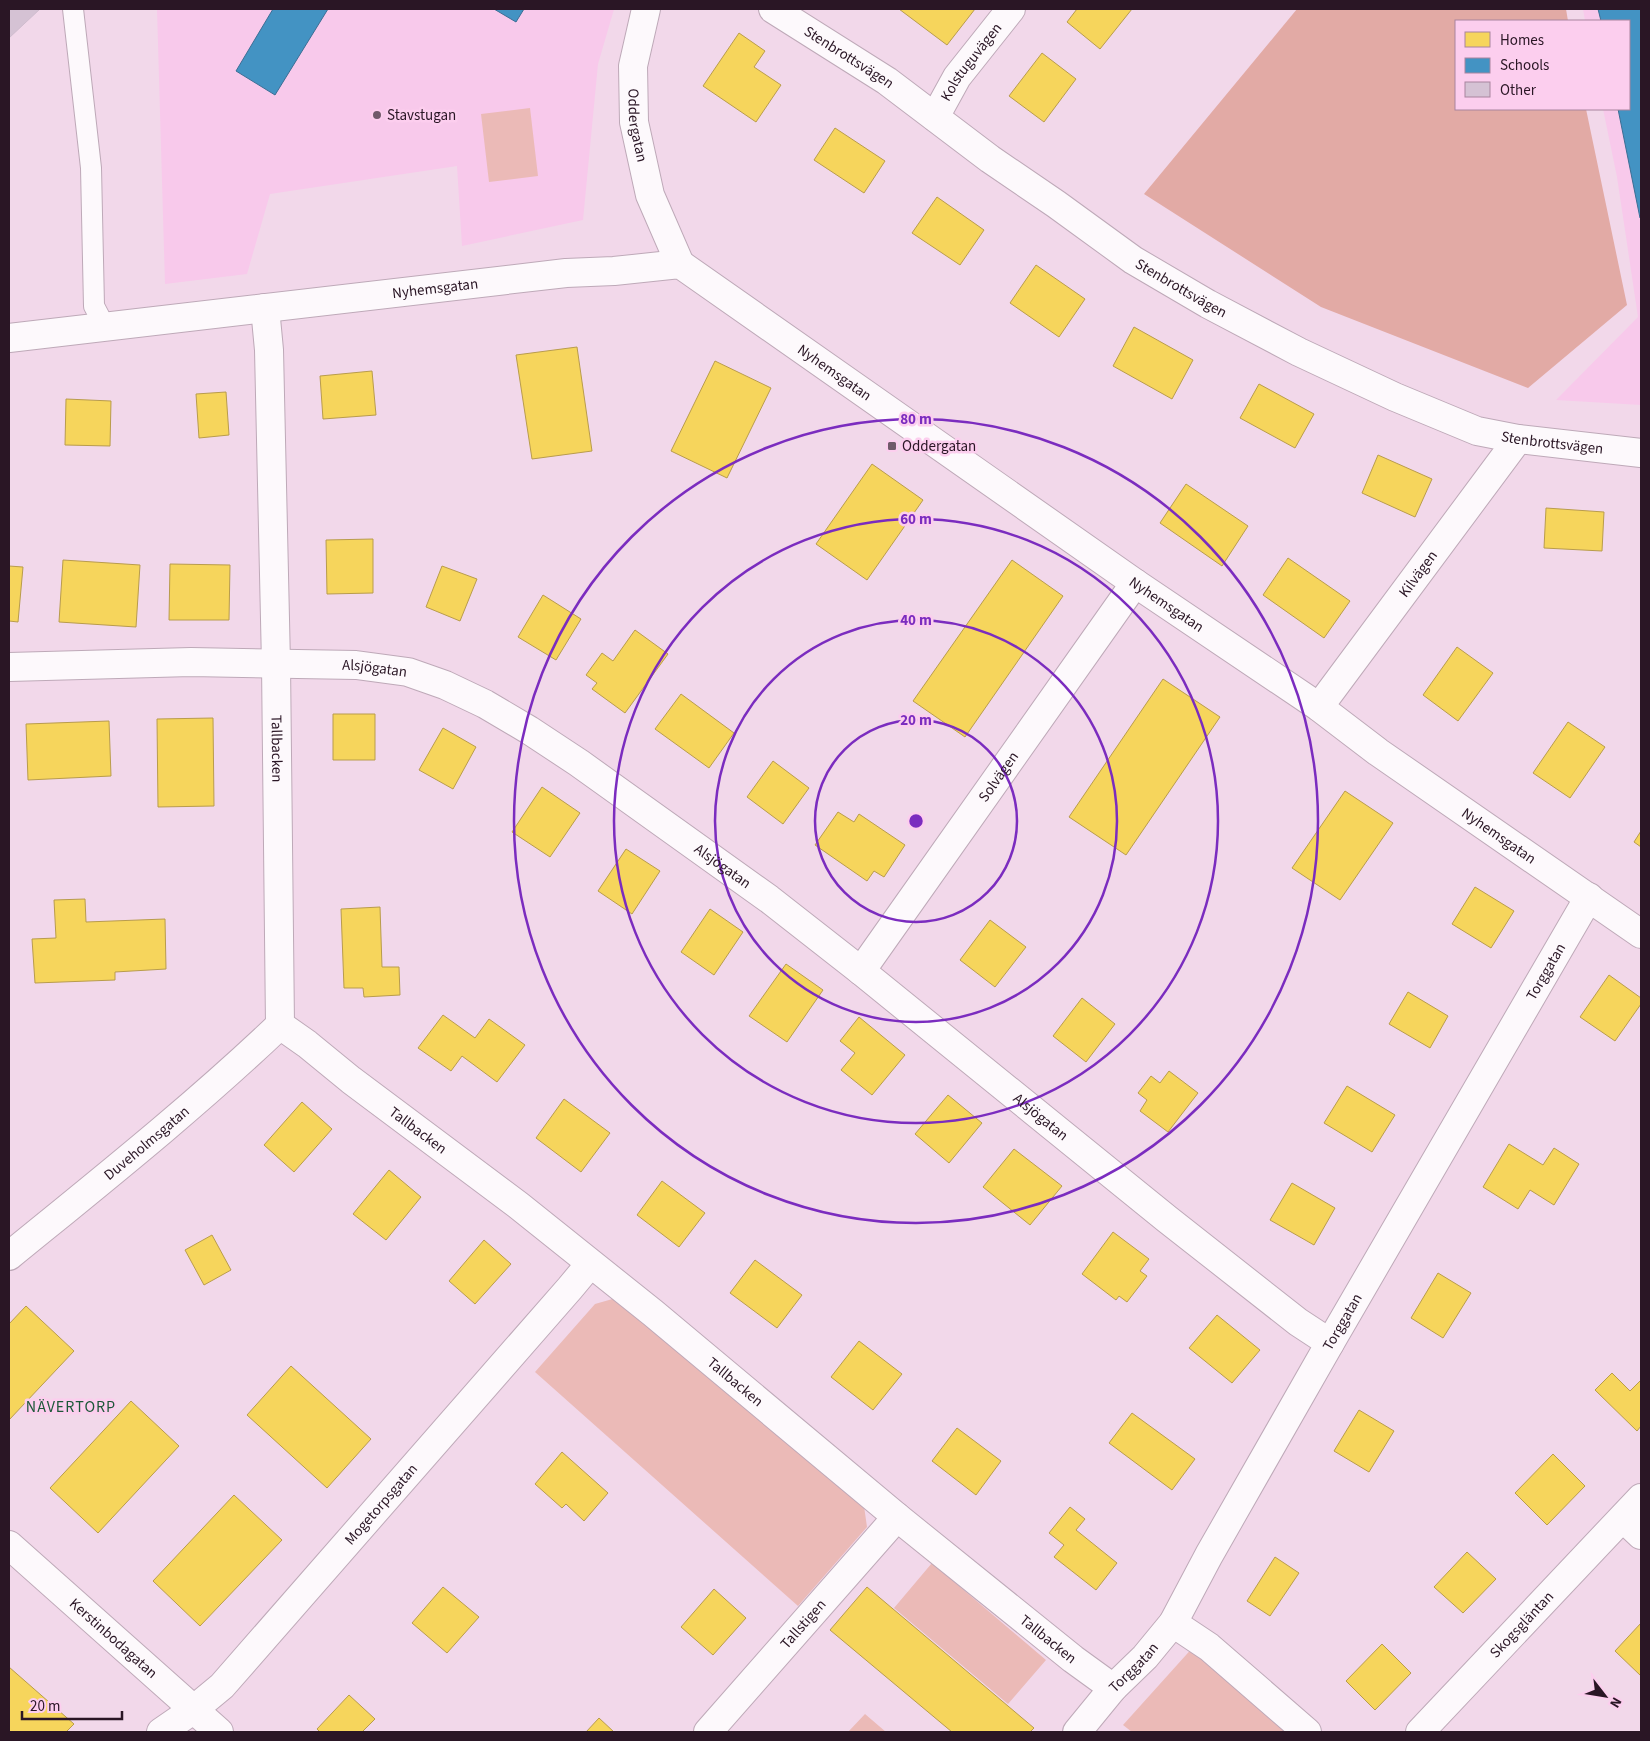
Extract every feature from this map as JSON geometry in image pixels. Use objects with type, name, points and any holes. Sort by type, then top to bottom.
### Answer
[{"type":"street","name":"Oddergatan","points":[[646,9],[633,66],[634,122],[650,194],[680,264]]},
{"type":"street","name":"Stenbrottsvägen","points":[[773,9],[886,81],[990,159],[1134,260],[1208,304],[1299,352],[1395,397],[1478,431],[1518,439],[1641,453]]},
{"type":"street","name":"Kolstuguvägen","points":[[935,117],[958,77],[1010,9]]},
{"type":"street","name":"Nyhemsgatan","points":[[9,338],[566,273],[614,271],[680,264],[1135,583],[1319,707],[1378,752],[1641,934]]},
{"type":"street","name":"Tallbacken","points":[[265,308],[269,350],[276,664],[280,1025],[518,1205],[590,1264],[653,1312],[897,1517],[1073,1659],[1113,1688]]},
{"type":"street","name":"Kilvägen","points":[[1319,707],[1518,439]]},
{"type":"street","name":"Solvägen","points":[[860,971],[1135,583]]},
{"type":"street","name":"Alsjögatan","points":[[9,667],[191,662],[356,665],[408,672],[445,685],[485,704],[579,763],[769,899],[1174,1225],[1298,1322],[1330,1344]]},
{"type":"street","name":"Torggatan","points":[[1077,1732],[1113,1688],[1145,1657],[1173,1623],[1209,1555],[1589,897]]},
{"type":"street","name":"Duveholmsgatan","points":[[9,1256],[239,1064],[280,1025]]},
{"type":"street","name":"Mogetorpsgatan","points":[[161,1732],[193,1710],[222,1686],[590,1264]]},
{"type":"street","name":"Skogsgläntan","points":[[1420,1732],[1632,1527],[1641,1498]]},
{"type":"street","name":"Tallstigen","points":[[708,1732],[897,1517]]},
{"type":"street","name":"Kerstinbodagatan","points":[[9,1545],[219,1732]]},
{"type":"street","points":[[1173,1623],[1209,1647],[1307,1732]]},
{"type":"lane","points":[[73,9],[92,168],[94,306],[105,327]]},
{"type":"shaded area","name":"Stavstugan","points":[[157,9],[614,9],[598,64],[583,220],[462,246],[457,166],[270,194],[247,274],[165,284]]},
{"type":"shaded area","points":[[1297,9],[1566,9],[1568,20],[1455,20],[1455,110],[1586,110],[1627,305],[1528,388],[1321,307],[1144,194]]},
{"type":"shaded area","points":[[1583,9],[1641,9],[1641,405],[1556,400],[1638,317],[1617,177],[1603,110],[1630,110],[1630,20],[1585,20]]},
{"type":"shaded area","points":[[530,108],[538,176],[489,182],[481,114]]},
{"type":"shaded area","points":[[616,1298],[864,1506],[867,1527],[798,1606],[535,1372],[595,1304]]},
{"type":"shaded area","points":[[932,1563],[1046,1660],[1008,1704],[894,1608]]},
{"type":"shaded area","points":[[1195,1645],[1292,1732],[1132,1732],[1123,1725]]},
{"type":"shaded area","points":[[865,1714],[886,1732],[848,1732]]},
{"type":"building: Homes","points":[[899,9],[975,9],[947,45]]},
{"type":"building: Homes","points":[[1077,9],[1132,9],[1100,49],[1067,22]]},
{"type":"building: Homes","points":[[739,33],[765,51],[754,67],[781,85],[756,122],[703,86]]},
{"type":"building: Homes","points":[[1042,53],[1076,79],[1044,122],[1009,96]]},
{"type":"building: Homes","points":[[835,128],[885,161],[864,193],[814,160]]},
{"type":"building: Homes","points":[[937,197],[984,230],[960,265],[912,233]]},
{"type":"building: Homes","points":[[1036,265],[1085,299],[1059,337],[1010,303]]},
{"type":"building: Homes","points":[[1134,327],[1193,360],[1172,399],[1113,366]]},
{"type":"building: Homes","points":[[577,347],[592,451],[532,459],[516,355]]},
{"type":"building: Homes","points":[[715,361],[771,388],[727,478],[671,451]]},
{"type":"building: Homes","points":[[372,371],[376,415],[323,419],[320,376]]},
{"type":"building: Homes","points":[[1259,384],[1314,414],[1295,448],[1240,418]]},
{"type":"building: Homes","points":[[226,392],[229,435],[199,438],[196,394]]},
{"type":"building: Homes","points":[[66,399],[111,401],[110,446],[65,445]]},
{"type":"building: Homes","points":[[1378,455],[1432,479],[1415,517],[1362,493]]},
{"type":"building: Homes","points":[[872,464],[923,500],[867,580],[816,544]]},
{"type":"building: Homes","points":[[1186,484],[1248,526],[1222,566],[1160,523]]},
{"type":"building: Homes","points":[[1546,508],[1604,512],[1602,551],[1544,548]]},
{"type":"building: Homes","points":[[373,539],[373,593],[327,594],[326,540]]},
{"type":"building: Homes","points":[[1288,558],[1350,601],[1324,638],[1263,595]]},
{"type":"building: Homes","points":[[63,560],[140,565],[136,627],[59,622]]},
{"type":"building: Homes","points":[[1012,560],[1063,596],[965,737],[913,701]]},
{"type":"building: Homes","points":[[170,564],[230,565],[229,620],[169,620]]},
{"type":"building: Homes","points":[[9,566],[23,567],[18,622],[9,621]]},
{"type":"building: Homes","points":[[442,566],[477,579],[460,621],[426,607]]},
{"type":"building: Homes","points":[[543,595],[581,619],[556,660],[518,637]]},
{"type":"building: Homes","points":[[635,630],[668,654],[625,713],[592,689],[597,683],[586,675],[602,653],[613,661]]},
{"type":"building: Homes","points":[[1457,647],[1493,673],[1458,721],[1423,695]]},
{"type":"building: Homes","points":[[1163,679],[1220,717],[1126,855],[1069,817]]},
{"type":"building: Homes","points":[[681,694],[734,733],[709,768],[655,729]]},
{"type":"building: Homes","points":[[333,714],[375,714],[375,760],[333,760]]},
{"type":"building: Homes","points":[[213,718],[214,806],[158,807],[157,719]]},
{"type":"building: Homes","points":[[109,721],[111,776],[28,780],[26,724]]},
{"type":"building: Homes","points":[[1568,722],[1605,747],[1570,798],[1533,773]]},
{"type":"building: Homes","points":[[443,728],[476,747],[453,789],[419,770]]},
{"type":"building: Homes","points":[[773,761],[809,788],[783,824],[747,797]]},
{"type":"building: Homes","points":[[542,787],[580,813],[550,857],[512,832]]},
{"type":"building: Homes","points":[[1345,791],[1393,823],[1340,900],[1292,868]]},
{"type":"building: Homes","points":[[838,812],[854,822],[859,814],[905,845],[884,877],[874,871],[867,881],[815,845]]},
{"type":"building: Homes","points":[[1641,831],[1641,847],[1634,842]]},
{"type":"building: Homes","points":[[626,849],[660,871],[632,914],[598,891]]},
{"type":"building: Homes","points":[[1475,887],[1514,911],[1491,948],[1452,924]]},
{"type":"building: Homes","points":[[85,899],[86,922],[165,919],[166,969],[115,972],[115,980],[35,983],[32,939],[56,938],[54,900]]},
{"type":"building: Homes","points":[[380,907],[382,967],[399,967],[400,995],[364,997],[363,988],[344,988],[341,909]]},
{"type":"building: Homes","points":[[710,909],[743,932],[714,975],[681,952]]},
{"type":"building: Homes","points":[[990,920],[1026,947],[995,987],[960,960]]},
{"type":"building: Homes","points":[[786,964],[823,990],[787,1042],[749,1016]]},
{"type":"building: Homes","points":[[1609,975],[1641,998],[1641,1004],[1615,1041],[1580,1017]]},
{"type":"building: Homes","points":[[1408,992],[1448,1016],[1430,1048],[1389,1024]]},
{"type":"building: Homes","points":[[1082,998],[1115,1024],[1086,1062],[1053,1036]]},
{"type":"building: Homes","points":[[443,1015],[475,1038],[489,1019],[525,1045],[497,1082],[462,1056],[451,1071],[418,1048]]},
{"type":"building: Homes","points":[[859,1017],[905,1055],[872,1095],[841,1070],[855,1053],[840,1041]]},
{"type":"building: Homes","points":[[1169,1071],[1198,1093],[1168,1132],[1140,1111],[1147,1100],[1138,1093],[1151,1076],[1160,1083]]},
{"type":"building: Homes","points":[[1347,1086],[1395,1115],[1372,1152],[1324,1123]]},
{"type":"building: Homes","points":[[948,1095],[982,1123],[949,1163],[915,1134]]},
{"type":"building: Homes","points":[[564,1099],[610,1133],[581,1172],[536,1138]]},
{"type":"building: Homes","points":[[302,1102],[332,1129],[294,1172],[264,1145]]},
{"type":"building: Homes","points":[[1509,1144],[1543,1165],[1554,1148],[1579,1164],[1554,1205],[1530,1190],[1518,1209],[1483,1187]]},
{"type":"building: Homes","points":[[1014,1149],[1062,1186],[1030,1225],[983,1187]]},
{"type":"building: Homes","points":[[389,1170],[421,1197],[386,1240],[353,1214]]},
{"type":"building: Homes","points":[[662,1181],[705,1213],[679,1247],[637,1215]]},
{"type":"building: Homes","points":[[1292,1183],[1335,1208],[1314,1245],[1270,1220]]},
{"type":"building: Homes","points":[[1113,1232],[1149,1259],[1140,1271],[1147,1276],[1127,1302],[1119,1296],[1116,1300],[1082,1274]]},
{"type":"building: Homes","points":[[212,1235],[231,1270],[204,1285],[185,1250]]},
{"type":"building: Homes","points":[[484,1240],[511,1264],[475,1304],[449,1281]]},
{"type":"building: Homes","points":[[755,1260],[802,1295],[777,1328],[730,1293]]},
{"type":"building: Homes","points":[[1438,1273],[1471,1293],[1443,1338],[1411,1318]]},
{"type":"building: Homes","points":[[26,1306],[74,1351],[9,1420],[9,1324]]},
{"type":"building: Homes","points":[[1217,1315],[1260,1350],[1232,1383],[1189,1348]]},
{"type":"building: Homes","points":[[859,1341],[902,1374],[873,1410],[831,1377]]},
{"type":"building: Homes","points":[[291,1366],[371,1439],[327,1488],[247,1415]]},
{"type":"building: Homes","points":[[1612,1373],[1630,1391],[1641,1380],[1641,1426],[1637,1431],[1595,1390]]},
{"type":"building: Homes","points":[[131,1401],[179,1446],[98,1533],[50,1488]]},
{"type":"building: Homes","points":[[1359,1410],[1394,1431],[1369,1472],[1334,1451]]},
{"type":"building: Homes","points":[[1132,1413],[1195,1459],[1172,1490],[1109,1443]]},
{"type":"building: Homes","points":[[957,1428],[1001,1461],[976,1495],[932,1461]]},
{"type":"building: Homes","points":[[562,1452],[608,1493],[584,1521],[566,1504],[562,1508],[535,1484]]},
{"type":"building: Homes","points":[[1553,1454],[1585,1486],[1547,1525],[1515,1493]]},
{"type":"building: Homes","points":[[234,1495],[282,1540],[200,1626],[153,1581]]},
{"type":"building: Homes","points":[[1070,1507],[1085,1519],[1076,1530],[1117,1563],[1096,1590],[1054,1557],[1064,1545],[1049,1533]]},
{"type":"building: Homes","points":[[1467,1552],[1496,1579],[1463,1613],[1434,1587]]},
{"type":"building: Homes","points":[[1275,1557],[1299,1573],[1270,1616],[1247,1601]]},
{"type":"building: Homes","points":[[443,1587],[479,1617],[447,1653],[412,1623]]},
{"type":"building: Homes","points":[[867,1587],[1034,1728],[1030,1732],[952,1732],[830,1630]]},
{"type":"building: Homes","points":[[714,1589],[746,1618],[713,1655],[681,1627]]},
{"type":"building: Homes","points":[[1641,1623],[1641,1676],[1615,1651]]},
{"type":"building: Homes","points":[[1382,1644],[1411,1673],[1375,1710],[1346,1681]]},
{"type":"building: Homes","points":[[9,1667],[74,1724],[66,1732],[9,1732]]},
{"type":"building: Homes","points":[[349,1695],[375,1719],[362,1732],[320,1732],[317,1729]]},
{"type":"building: Homes","points":[[599,1718],[614,1732],[586,1732]]},
{"type":"building: Schools","points":[[273,9],[328,9],[275,95],[236,71]]},
{"type":"building: Schools","points":[[494,9],[524,9],[516,22]]},
{"type":"building: Schools","points":[[1598,9],[1641,9],[1641,218],[1618,110],[1630,110],[1630,20],[1601,20]]},
{"type":"building: Other","points":[[9,9],[40,9],[9,38]]},
{"type":"place","name":"Stavstugan","points":[[377,115]]},
{"type":"place","name":"Oddergatan","points":[[892,446]]},
{"type":"district","name":"NÄVERTORP","points":[[71,1407]]}]
